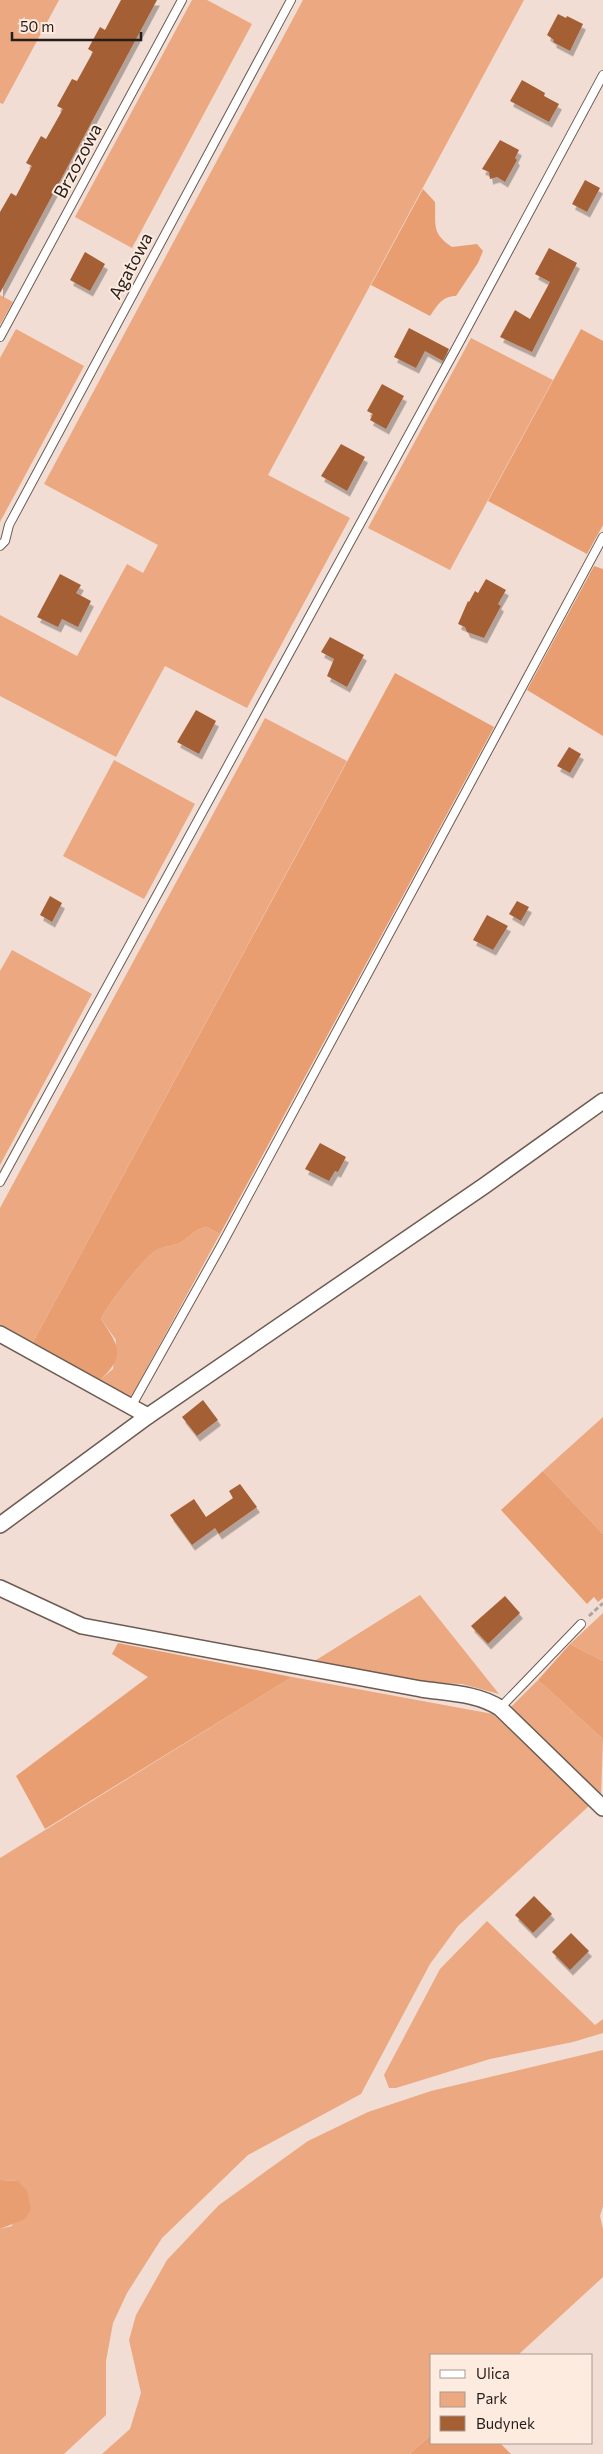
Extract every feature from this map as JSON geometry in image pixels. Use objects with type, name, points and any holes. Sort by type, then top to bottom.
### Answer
[{"type":"street","points":[[0,1525],[148,1416],[475,1192],[603,1101]]},
{"type":"street","points":[[0,1334],[148,1416]]},
{"type":"street","points":[[0,1588],[82,1626],[421,1690],[474,1696],[500,1708],[603,1808]]},
{"type":"lane","name":"Brzozowa","points":[[0,337],[182,0]]},
{"type":"lane","name":"Agatowa","points":[[0,546],[5,541],[9,525],[291,0]]},
{"type":"lane","points":[[0,1182],[464,335],[603,75]]},
{"type":"lane","points":[[132,1406],[221,1246],[603,537]]},
{"type":"lane","points":[[500,1708],[581,1624]]},
{"type":"path","points":[[581,1624],[603,1603]]},
{"type":"green space","points":[[0,0],[59,0],[3,104],[0,103]]},
{"type":"green space","points":[[192,0],[207,0],[252,24],[132,248],[75,217]]},
{"type":"green space","points":[[303,0],[524,0],[268,475],[350,518],[247,708],[165,666],[116,757],[0,696],[0,615],[77,656],[127,564],[143,573],[158,545],[44,484]]},
{"type":"green space","points":[[0,295],[13,302],[0,325]]},
{"type":"green space","points":[[16,329],[84,366],[0,522],[0,358]]},
{"type":"green space","points":[[471,338],[553,380],[450,570],[368,528]]},
{"type":"green space","points":[[265,718],[347,761],[32,1344],[0,1327],[0,1208]]},
{"type":"green space","points":[[114,760],[195,804],[144,899],[63,856]]},
{"type":"green space","points":[[12,950],[92,994],[0,1165],[0,971]]},
{"type":"green space","points":[[206,1227],[220,1234],[131,1397],[100,1380],[113,1369],[116,1340],[101,1319],[111,1303],[135,1271],[157,1250],[180,1243],[196,1231]]},
{"type":"green space","points":[[603,1417],[603,1534],[543,1471]]},
{"type":"green space","points":[[420,1595],[499,1694],[462,1684],[418,1682],[313,1662]]},
{"type":"green space","points":[[603,1613],[603,1661],[570,1644]]},
{"type":"green space","points":[[292,1677],[493,1714],[590,1805],[458,1926],[430,1964],[361,2094],[248,2155],[162,2238],[127,2293],[113,2323],[106,2361],[106,2415],[64,2454],[0,2454],[0,2229],[12,2226],[18,2181],[0,2180],[0,1858]]},
{"type":"green space","points":[[538,1680],[603,1739],[601,1797],[510,1708]]},
{"type":"green space","points":[[487,1921],[595,2025],[603,2019],[603,2033],[573,2042],[490,2059],[396,2088],[389,2088],[384,2075],[440,1969]]},
{"type":"green space","points":[[603,2050],[603,2206],[600,2216],[603,2229],[603,2277],[519,2354],[430,2354],[430,2436],[410,2454],[102,2454],[130,2429],[141,2393],[129,2340],[136,2315],[167,2260],[219,2205],[308,2141],[368,2112],[431,2091]]},
{"type":"shaded area","points":[[423,189],[435,202],[436,228],[445,242],[452,247],[477,244],[483,251],[478,263],[456,296],[443,300],[430,316],[371,285]]},
{"type":"shaded area","points":[[581,329],[603,341],[603,525],[587,554],[488,501]]},
{"type":"shaded area","points":[[594,566],[603,569],[603,736],[527,690]]},
{"type":"shaded area","points":[[395,673],[494,727],[220,1234],[206,1227],[202,1228],[180,1243],[157,1250],[135,1271],[105,1312],[101,1319],[112,1337],[117,1351],[114,1364],[100,1380],[32,1344]]},
{"type":"shaded area","points":[[543,1471],[603,1534],[603,1598],[598,1602],[594,1597],[587,1604],[501,1510]]},
{"type":"shaded area","points":[[118,1643],[292,1677],[45,1829],[16,1776],[148,1677],[112,1654]]},
{"type":"shaded area","points":[[570,1644],[603,1661],[603,1739],[538,1680]]},
{"type":"shaded area","points":[[0,2180],[18,2181],[27,2190],[31,2209],[25,2219],[0,2229]]},
{"type":"shaded area","points":[[430,2436],[430,2444],[501,2444],[511,2454],[410,2454]]},
{"type":"building","points":[[121,0],[157,0],[0,293],[0,212],[11,193],[16,196],[32,166],[26,163],[41,136],[46,139],[63,109],[57,106],[72,79],[77,81],[93,52],[88,49],[100,27],[105,30]]},
{"type":"building","points":[[558,14],[583,24],[570,51],[553,42],[554,40],[547,35]]},
{"type":"building","points":[[522,80],[545,93],[544,96],[559,104],[549,122],[510,101]]},
{"type":"building","points":[[500,140],[519,150],[515,158],[517,160],[505,182],[497,177],[490,179],[489,172],[482,169]]},
{"type":"building","points":[[585,180],[600,188],[587,212],[572,204]]},
{"type":"building","points":[[549,248],[577,263],[532,352],[500,337],[515,310],[530,319],[550,282],[535,274]]},
{"type":"building","points":[[85,252],[105,264],[90,291],[70,280]]},
{"type":"building","points":[[409,328],[449,349],[443,361],[425,351],[416,368],[394,357]]},
{"type":"building","points":[[382,384],[404,396],[386,429],[370,420],[373,414],[367,411]]},
{"type":"building","points":[[341,444],[365,457],[347,491],[321,476]]},
{"type":"building","points":[[60,574],[81,585],[76,593],[91,601],[78,627],[62,619],[58,627],[37,617]]},
{"type":"building","points":[[486,579],[506,590],[498,604],[501,606],[484,638],[467,632],[465,627],[458,624],[468,601],[475,591],[478,593]]},
{"type":"building","points":[[330,637],[364,655],[347,687],[327,676],[334,659],[321,652]]},
{"type":"building","points":[[196,710],[216,721],[199,754],[177,742]]},
{"type":"building","points":[[569,747],[581,754],[570,773],[557,766]]},
{"type":"building","points":[[50,896],[62,903],[52,922],[40,915]]},
{"type":"building","points":[[517,901],[529,907],[521,921],[509,914]]},
{"type":"building","points":[[487,915],[508,926],[493,950],[473,940]]},
{"type":"building","points":[[320,1143],[346,1157],[338,1172],[335,1171],[329,1181],[305,1169]]},
{"type":"building","points":[[203,1400],[218,1420],[197,1436],[182,1417]]},
{"type":"building","points":[[240,1484],[257,1507],[219,1534],[215,1528],[192,1545],[170,1515],[194,1499],[206,1517],[233,1498],[229,1491]]},
{"type":"building","points":[[505,1596],[520,1613],[488,1644],[471,1626]]},
{"type":"building","points":[[534,1896],[552,1914],[533,1933],[515,1915]]},
{"type":"building","points":[[571,1933],[589,1951],[570,1970],[552,1952]]}]
